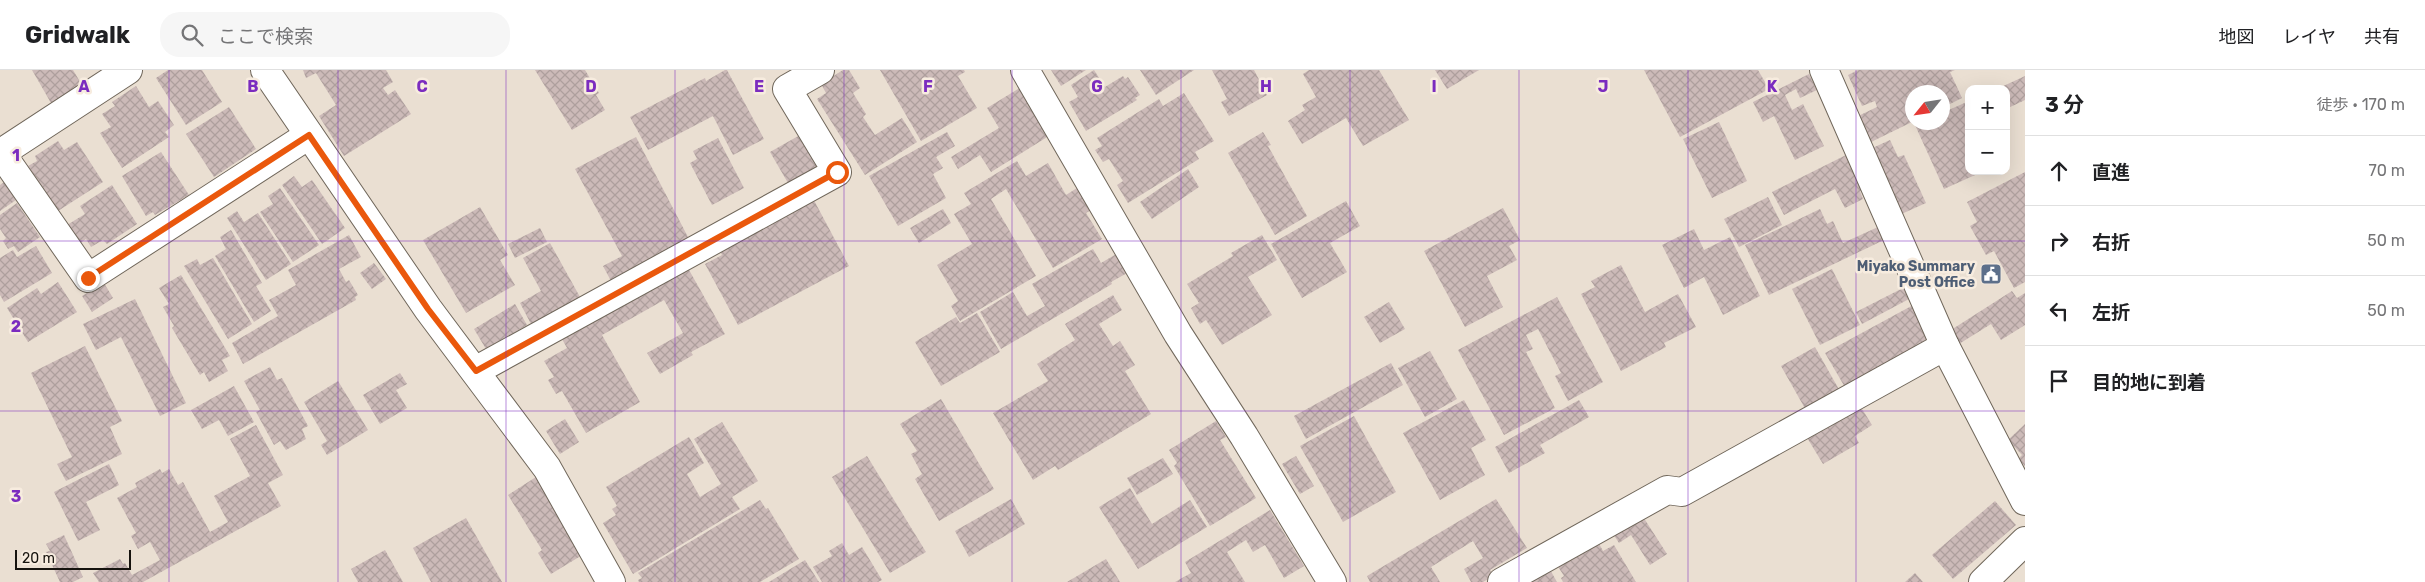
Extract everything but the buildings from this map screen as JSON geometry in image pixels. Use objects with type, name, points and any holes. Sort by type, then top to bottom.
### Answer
[{"type":"street","points":[[128,70],[1,153],[88,278],[309,135]]},
{"type":"street","points":[[264,70],[428,309],[547,468],[606,580]]},
{"type":"street","points":[[476,371],[837,172],[788,89],[820,70]]},
{"type":"street","points":[[1025,70],[1178,334],[1244,436],[1332,582]]},
{"type":"street","points":[[1824,70],[1945,346],[2025,501]]},
{"type":"street","points":[[1502,582],[1667,490],[1682,492],[1945,346]]},
{"type":"street","points":[[1983,582],[2025,541]]},
{"type":"place","name":"Miyako Summary Post Office","points":[[1991,274]]},
{"type":"route","points":[[88,278],[309,135],[428,309],[476,371],[837,172]]}]
